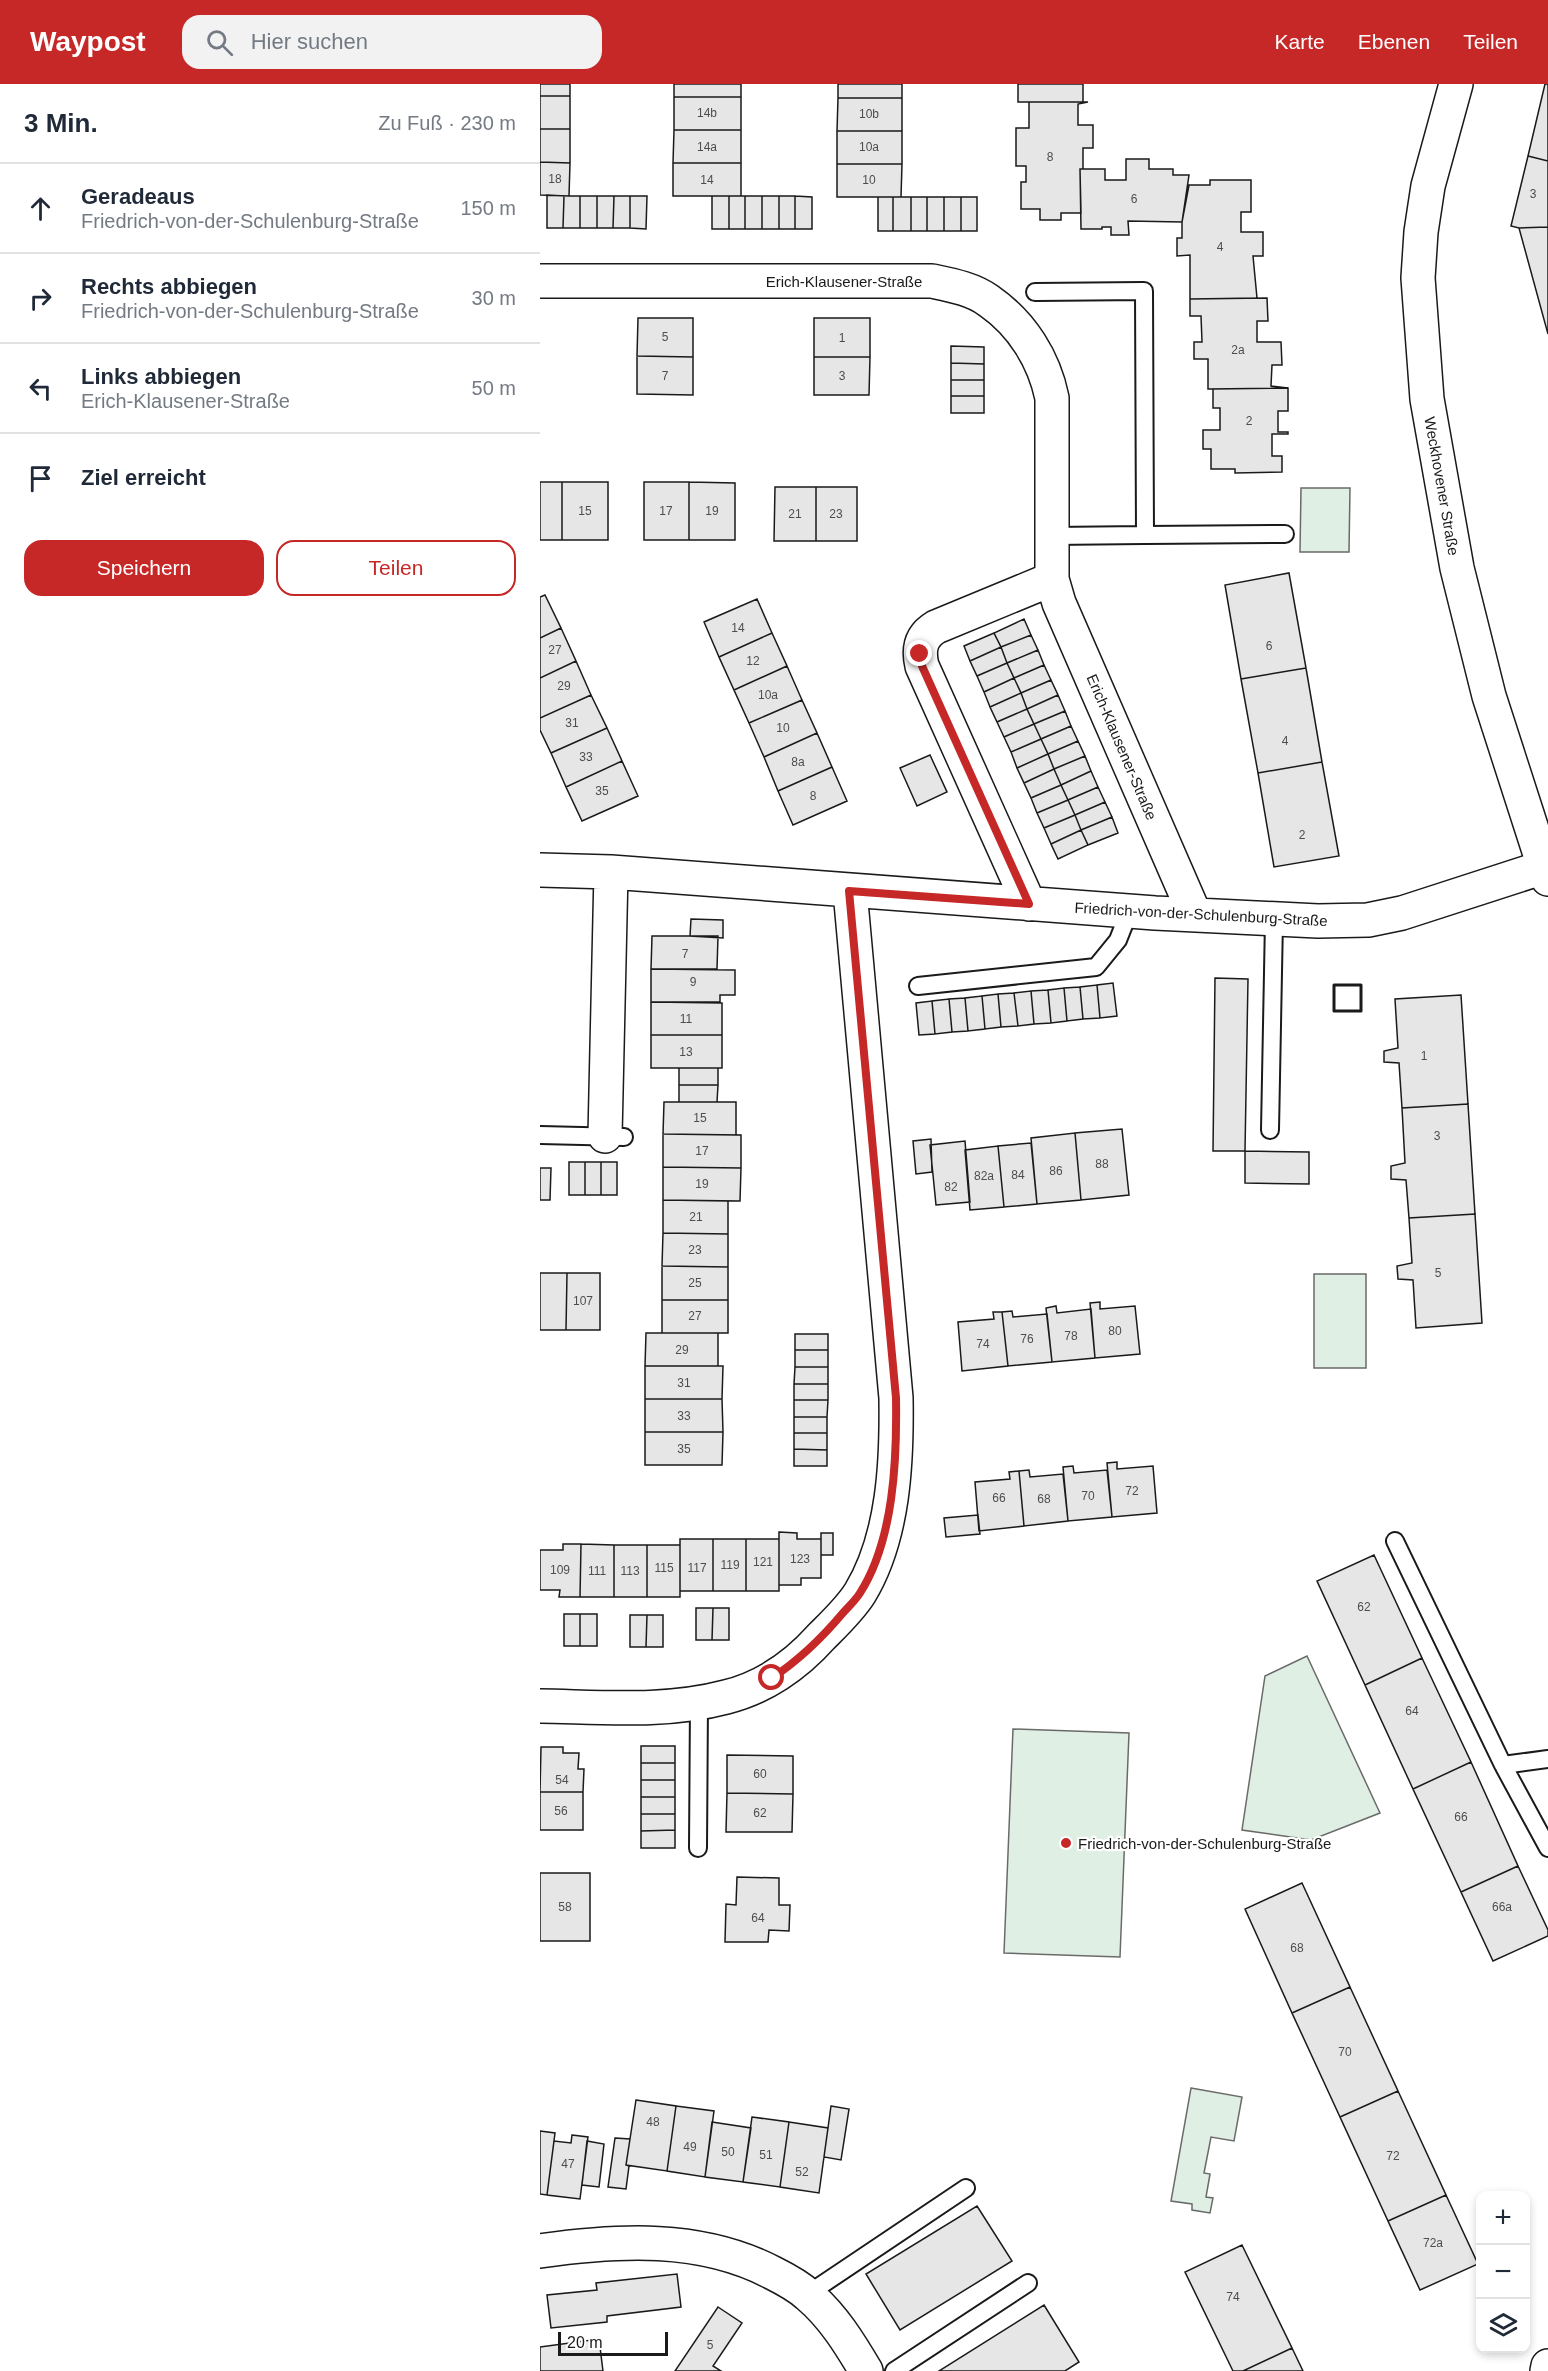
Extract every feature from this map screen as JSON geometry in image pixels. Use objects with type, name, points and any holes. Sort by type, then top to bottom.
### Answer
[{"type":"street","name":"Weckhovener Straße","points":[[1456,84],[1428,186],[1421,232],[1418,278],[1427,399],[1457,568],[1481,665],[1546,873]]},
{"type":"street","name":"Erich-Klausener-Straße","points":[[540,281],[932,281],[961,288],[988,300],[1009,318],[1037,354],[1047,375],[1052,398],[1052,579],[1059,603],[1194,915]]},
{"type":"street","points":[[1029,904],[922,666],[920,647],[926,635],[936,627],[1052,579]]},
{"type":"street","name":"Friedrich-von-der-Schulenburg-Straße","points":[[541,867],[1129,912],[1318,921],[1368,920],[1546,873]]},
{"type":"street","points":[[610,872],[615,1136]]},
{"type":"street","points":[[540,1706],[638,1707],[699,1702],[748,1691],[794,1664],[832,1626],[860,1593],[874,1562],[886,1525],[893,1488],[897,1445],[896,1398],[882,1226],[849,891]]},
{"type":"street","points":[[540,2251],[612,2244],[663,2243],[693,2246],[725,2253],[790,2282],[807,2294],[830,2316],[866,2371]]},
{"type":"street","points":[[1547,2371],[1548,2366]]},
{"type":"lane","points":[[1035,292],[1144,291],[1145,535]]},
{"type":"lane","points":[[1051,536],[1285,534]]},
{"type":"lane","points":[[918,986],[1096,967],[1118,940],[1129,912]]},
{"type":"lane","points":[[1270,1130],[1274,920]]},
{"type":"lane","points":[[540,1135],[615,1136]]},
{"type":"lane","points":[[1395,1541],[1503,1766],[1548,1848]]},
{"type":"lane","points":[[698,1848],[699,1702]]},
{"type":"lane","points":[[1503,1766],[1548,1759]]},
{"type":"lane","points":[[807,2294],[966,2188]]},
{"type":"lane","points":[[894,2371],[1028,2283]]},
{"type":"green space","points":[[1301,488],[1350,488],[1349,552],[1300,552]]},
{"type":"green space","points":[[1314,1274],[1366,1274],[1366,1368],[1314,1368]]},
{"type":"green space","points":[[1307,1656],[1380,1813],[1311,1840],[1242,1830],[1265,1676]]},
{"type":"green space","name":"Friedrich-von-der-Schulenburg-Straße","points":[[1013,1729],[1129,1733],[1120,1957],[1004,1953]]},
{"type":"green space","points":[[1191,2088],[1242,2097],[1234,2141],[1211,2137],[1204,2173],[1210,2174],[1206,2197],[1213,2198],[1210,2213],[1192,2210],[1192,2204],[1171,2201]]},
{"type":"building","points":[[540,84],[570,84],[570,96],[540,96]]},
{"type":"building","points":[[674,84],[741,84],[741,97],[674,97]]},
{"type":"building","points":[[838,84],[902,84],[902,98],[838,98]]},
{"type":"building","points":[[1018,84],[1083,84],[1083,102],[1018,102]]},
{"type":"building","points":[[1545,84],[1548,84],[1548,161],[1528,156]]},
{"type":"building","points":[[540,96],[570,96],[570,129],[540,129]]},
{"type":"building","points":[[674,97],[741,97],[741,130],[674,130]]},
{"type":"building","points":[[838,98],[902,98],[902,131],[837,131]]},
{"type":"building","points":[[1029,102],[1088,102],[1078,104],[1078,125],[1093,125],[1093,148],[1083,148],[1083,169],[1080,169],[1081,213],[1061,213],[1061,220],[1040,220],[1040,209],[1021,209],[1021,182],[1026,182],[1026,166],[1016,166],[1016,128],[1029,128]]},
{"type":"building","points":[[540,129],[570,129],[570,163],[540,162]]},
{"type":"building","points":[[674,130],[741,130],[741,163],[673,163]]},
{"type":"building","points":[[837,131],[902,131],[902,164],[837,164]]},
{"type":"building","points":[[1528,156],[1548,161],[1548,227],[1511,226]]},
{"type":"building","points":[[1126,159],[1149,159],[1149,169],[1173,169],[1173,175],[1189,175],[1182,222],[1128,221],[1129,235],[1111,235],[1111,227],[1081,229],[1080,169],[1105,169],[1105,180],[1126,180]]},
{"type":"building","points":[[540,162],[570,163],[569,196],[540,195]]},
{"type":"building","points":[[673,163],[741,163],[741,196],[673,196]]},
{"type":"building","points":[[837,164],[902,164],[901,197],[837,197]]},
{"type":"building","points":[[1210,180],[1251,180],[1251,212],[1241,212],[1241,232],[1263,232],[1263,256],[1253,256],[1257,298],[1190,299],[1190,255],[1177,256],[1177,238],[1182,238],[1182,222],[1189,185],[1210,185]]},
{"type":"building","points":[[547,195],[564,196],[563,228],[547,228]]},
{"type":"building","points":[[564,196],[580,196],[580,228],[563,228]]},
{"type":"building","points":[[580,196],[597,196],[597,228],[580,228]]},
{"type":"building","points":[[597,196],[614,196],[613,228],[597,228]]},
{"type":"building","points":[[614,196],[630,196],[630,228],[613,228]]},
{"type":"building","points":[[630,196],[647,196],[646,229],[630,228]]},
{"type":"building","points":[[712,196],[729,196],[729,229],[712,229]]},
{"type":"building","points":[[729,196],[745,196],[745,229],[729,229]]},
{"type":"building","points":[[745,196],[762,196],[762,229],[745,229]]},
{"type":"building","points":[[762,196],[779,196],[779,229],[762,229]]},
{"type":"building","points":[[779,196],[795,196],[795,229],[779,229]]},
{"type":"building","points":[[795,196],[812,197],[812,229],[795,229]]},
{"type":"building","points":[[878,197],[893,197],[893,231],[878,231]]},
{"type":"building","points":[[893,197],[911,197],[911,231],[893,231]]},
{"type":"building","points":[[911,197],[927,197],[927,231],[911,231]]},
{"type":"building","points":[[927,197],[944,197],[944,231],[927,231]]},
{"type":"building","points":[[944,197],[961,197],[961,231],[944,231]]},
{"type":"building","points":[[961,197],[977,197],[977,231],[961,231]]},
{"type":"building","points":[[1548,227],[1548,334],[1519,228]]},
{"type":"building","points":[[1267,298],[1268,321],[1257,321],[1257,342],[1281,342],[1282,365],[1272,365],[1271,386],[1288,388],[1208,389],[1208,359],[1194,359],[1194,342],[1202,342],[1201,316],[1190,316],[1190,299]]},
{"type":"building","points":[[638,318],[693,318],[693,357],[637,356]]},
{"type":"building","points":[[814,318],[870,318],[870,357],[814,357]]},
{"type":"building","points":[[951,346],[984,347],[984,364],[951,363]]},
{"type":"building","points":[[637,356],[693,357],[693,395],[637,394]]},
{"type":"building","points":[[814,357],[870,357],[869,395],[814,395]]},
{"type":"building","points":[[951,363],[984,364],[984,380],[951,380]]},
{"type":"building","points":[[951,380],[984,380],[984,396],[951,396]]},
{"type":"building","points":[[1288,388],[1288,411],[1278,411],[1278,432],[1288,432],[1288,434],[1272,434],[1272,456],[1282,456],[1282,472],[1235,473],[1235,469],[1211,469],[1211,449],[1203,449],[1203,430],[1220,430],[1220,408],[1213,408],[1213,389]]},
{"type":"building","points":[[951,396],[984,396],[984,413],[951,413]]},
{"type":"building","points":[[540,482],[562,482],[562,540],[540,540]]},
{"type":"building","points":[[562,482],[608,482],[608,540],[562,540]]},
{"type":"building","points":[[644,482],[689,482],[689,540],[644,540]]},
{"type":"building","points":[[689,482],[735,483],[735,540],[689,540]]},
{"type":"building","points":[[775,487],[816,487],[816,541],[774,541]]},
{"type":"building","points":[[816,487],[857,487],[857,541],[816,541]]},
{"type":"building","points":[[1289,573],[1306,668],[1241,679],[1225,585]]},
{"type":"building","points":[[545,595],[561,628],[540,638],[540,597]]},
{"type":"building","points":[[757,599],[772,633],[719,657],[704,622]]},
{"type":"building","points":[[1024,619],[1031,635],[1001,647],[994,633]]},
{"type":"building","points":[[561,628],[576,661],[540,678],[540,638]]},
{"type":"building","points":[[772,633],[787,666],[734,690],[719,657]]},
{"type":"building","points":[[994,633],[1001,647],[970,661],[964,646]]},
{"type":"building","points":[[1031,635],[1038,650],[1007,663],[1001,647]]},
{"type":"building","points":[[1001,647],[1007,663],[977,676],[970,661]]},
{"type":"building","points":[[1038,650],[1044,665],[1014,678],[1007,663]]},
{"type":"building","points":[[576,661],[591,695],[540,718],[540,678]]},
{"type":"building","points":[[1007,663],[1014,678],[984,692],[977,676]]},
{"type":"building","points":[[1044,665],[1051,680],[1021,693],[1014,678]]},
{"type":"building","points":[[787,666],[802,700],[749,723],[734,690]]},
{"type":"building","points":[[1306,668],[1322,762],[1258,773],[1241,679]]},
{"type":"building","points":[[1014,678],[1021,693],[990,707],[984,692]]},
{"type":"building","points":[[1051,680],[1058,695],[1027,709],[1021,693]]},
{"type":"building","points":[[1021,693],[1027,709],[997,722],[990,707]]},
{"type":"building","points":[[591,695],[607,728],[551,753],[540,730],[540,718]]},
{"type":"building","points":[[1058,695],[1065,711],[1034,724],[1027,709]]},
{"type":"building","points":[[802,700],[817,733],[764,757],[749,723]]},
{"type":"building","points":[[1027,709],[1034,724],[1004,737],[997,722]]},
{"type":"building","points":[[1065,711],[1071,726],[1041,739],[1034,724]]},
{"type":"building","points":[[1034,724],[1041,739],[1011,752],[1004,737]]},
{"type":"building","points":[[1071,726],[1078,741],[1048,754],[1041,739]]},
{"type":"building","points":[[607,728],[622,761],[566,787],[551,753]]},
{"type":"building","points":[[817,733],[832,767],[778,791],[764,757]]},
{"type":"building","points":[[1041,739],[1048,754],[1017,768],[1011,752]]},
{"type":"building","points":[[1078,741],[1085,756],[1054,769],[1048,754]]},
{"type":"building","points":[[1048,754],[1054,769],[1024,783],[1017,768]]},
{"type":"building","points":[[930,755],[947,792],[917,806],[900,768]]},
{"type":"building","points":[[1085,756],[1091,771],[1061,785],[1054,769]]},
{"type":"building","points":[[622,761],[638,796],[582,821],[566,787]]},
{"type":"building","points":[[1322,762],[1339,856],[1274,867],[1258,773]]},
{"type":"building","points":[[832,767],[847,801],[793,825],[778,791]]},
{"type":"building","points":[[1054,769],[1061,785],[1031,798],[1024,783]]},
{"type":"building","points":[[1091,771],[1098,787],[1068,800],[1061,785]]},
{"type":"building","points":[[1061,785],[1068,800],[1037,813],[1031,798]]},
{"type":"building","points":[[1098,787],[1105,802],[1075,815],[1068,800]]},
{"type":"building","points":[[1068,800],[1075,815],[1044,828],[1037,813]]},
{"type":"building","points":[[1105,802],[1112,817],[1081,830],[1075,815]]},
{"type":"building","points":[[1075,815],[1081,830],[1051,844],[1044,828]]},
{"type":"building","points":[[1112,817],[1118,833],[1088,845],[1081,830]]},
{"type":"building","points":[[1081,830],[1088,845],[1058,859],[1051,844]]},
{"type":"building","points":[[691,919],[723,920],[723,938],[690,936]]},
{"type":"building","points":[[652,936],[718,936],[717,969],[651,969]]},
{"type":"building","points":[[651,969],[735,970],[735,995],[720,995],[720,1002],[651,1002]]},
{"type":"building","points":[[1215,978],[1248,979],[1245,1151],[1213,1151]]},
{"type":"building","points":[[1113,983],[1117,1016],[1100,1018],[1097,985]]},
{"type":"building","points":[[1097,985],[1100,1018],[1083,1019],[1080,987]]},
{"type":"building","points":[[1080,987],[1083,1019],[1067,1021],[1064,988]]},
{"type":"building","points":[[1064,988],[1067,1021],[1051,1023],[1048,990]]},
{"type":"building","points":[[1048,990],[1051,1023],[1034,1024],[1031,991]]},
{"type":"building","points":[[1031,991],[1034,1024],[1018,1026],[1014,993]]},
{"type":"building","points":[[1014,993],[1018,1026],[1001,1027],[998,994]]},
{"type":"building","points":[[998,994],[1001,1027],[985,1029],[982,996]]},
{"type":"building","points":[[1461,995],[1468,1104],[1402,1108],[1399,1063],[1384,1062],[1384,1051],[1398,1048],[1395,999]]},
{"type":"building","points":[[982,996],[985,1029],[968,1031],[965,998]]},
{"type":"building","points":[[965,998],[968,1031],[952,1032],[949,999]]},
{"type":"building","points":[[949,999],[952,1032],[935,1034],[932,1001]]},
{"type":"building","points":[[932,1001],[935,1034],[919,1035],[916,1003]]},
{"type":"building","points":[[651,1002],[722,1003],[722,1035],[651,1035]]},
{"type":"building","points":[[651,1035],[722,1035],[722,1068],[651,1068]]},
{"type":"building","points":[[679,1068],[718,1068],[718,1085],[679,1085]]},
{"type":"building","points":[[679,1085],[718,1085],[717,1102],[679,1102]]},
{"type":"building","points":[[664,1102],[736,1102],[736,1135],[663,1134]]},
{"type":"building","points":[[1468,1104],[1475,1214],[1409,1218],[1406,1180],[1391,1179],[1391,1166],[1405,1163],[1402,1108]]},
{"type":"building","points":[[1122,1129],[1129,1195],[1081,1200],[1075,1133]]},
{"type":"building","points":[[1075,1133],[1081,1200],[1037,1204],[1031,1138]]},
{"type":"building","points":[[663,1134],[741,1135],[741,1168],[663,1167]]},
{"type":"building","points":[[931,1139],[932,1172],[916,1174],[913,1141]]},
{"type":"building","points":[[965,1141],[970,1202],[936,1205],[930,1145]]},
{"type":"building","points":[[1031,1143],[1037,1204],[1004,1207],[998,1146]]},
{"type":"building","points":[[998,1146],[1004,1207],[970,1210],[965,1150]]},
{"type":"building","points":[[1245,1151],[1309,1152],[1309,1184],[1245,1183]]},
{"type":"building","points":[[569,1162],[585,1162],[585,1195],[569,1195]]},
{"type":"building","points":[[585,1162],[601,1162],[601,1195],[585,1195]]},
{"type":"building","points":[[601,1162],[617,1162],[617,1195],[601,1195]]},
{"type":"building","points":[[663,1167],[741,1168],[740,1201],[663,1200]]},
{"type":"building","points":[[540,1168],[551,1168],[550,1200],[540,1200]]},
{"type":"building","points":[[663,1200],[728,1201],[728,1234],[663,1233]]},
{"type":"building","points":[[1475,1214],[1482,1323],[1416,1328],[1413,1280],[1398,1279],[1397,1266],[1412,1263],[1409,1218]]},
{"type":"building","points":[[663,1233],[728,1234],[728,1267],[662,1266]]},
{"type":"building","points":[[662,1266],[728,1267],[728,1300],[662,1300]]},
{"type":"building","points":[[540,1273],[567,1273],[566,1330],[540,1330]]},
{"type":"building","points":[[567,1273],[600,1273],[600,1330],[566,1330]]},
{"type":"building","points":[[662,1300],[728,1300],[728,1333],[662,1333]]},
{"type":"building","points":[[1100,1302],[1100,1309],[1135,1306],[1140,1354],[1095,1358],[1090,1303]]},
{"type":"building","points":[[1056,1306],[1057,1313],[1091,1309],[1095,1358],[1052,1362],[1046,1308]]},
{"type":"building","points":[[1012,1311],[1013,1317],[1047,1314],[1052,1362],[1008,1366],[1002,1312]]},
{"type":"building","points":[[993,1312],[1002,1312],[1008,1366],[962,1371],[958,1322],[994,1319]]},
{"type":"building","points":[[646,1333],[718,1333],[718,1366],[645,1366]]},
{"type":"building","points":[[795,1334],[828,1334],[828,1350],[795,1350]]},
{"type":"building","points":[[795,1350],[828,1350],[828,1367],[795,1367]]},
{"type":"building","points":[[645,1366],[723,1366],[722,1399],[645,1399]]},
{"type":"building","points":[[795,1367],[828,1367],[828,1384],[794,1384]]},
{"type":"building","points":[[794,1384],[828,1384],[828,1400],[794,1400]]},
{"type":"building","points":[[645,1399],[722,1399],[723,1432],[645,1432]]},
{"type":"building","points":[[794,1400],[828,1400],[827,1417],[794,1417]]},
{"type":"building","points":[[794,1417],[827,1417],[827,1433],[794,1433]]},
{"type":"building","points":[[645,1432],[723,1432],[722,1465],[645,1465]]},
{"type":"building","points":[[794,1433],[827,1433],[827,1450],[794,1449]]},
{"type":"building","points":[[794,1449],[827,1450],[827,1466],[794,1466]]},
{"type":"building","points":[[1117,1462],[1117,1469],[1153,1466],[1157,1513],[1112,1517],[1107,1463]]},
{"type":"building","points":[[1073,1466],[1074,1473],[1107,1470],[1112,1517],[1068,1521],[1063,1467]]},
{"type":"building","points":[[1029,1470],[1030,1477],[1063,1474],[1068,1521],[1024,1526],[1019,1471]]},
{"type":"building","points":[[1019,1471],[1024,1526],[979,1531],[975,1482],[1010,1479],[1009,1472]]},
{"type":"building","points":[[978,1515],[980,1534],[946,1537],[944,1518]]},
{"type":"building","points":[[779,1532],[797,1533],[797,1539],[821,1539],[821,1578],[801,1578],[801,1585],[779,1585]]},
{"type":"building","points":[[821,1533],[833,1533],[833,1555],[821,1555]]},
{"type":"building","points":[[680,1539],[713,1539],[713,1591],[680,1591]]},
{"type":"building","points":[[713,1539],[746,1539],[746,1591],[713,1591]]},
{"type":"building","points":[[746,1539],[779,1539],[779,1591],[746,1591]]},
{"type":"building","points":[[563,1544],[581,1544],[580,1597],[559,1597],[560,1590],[540,1590],[540,1550],[563,1550]]},
{"type":"building","points":[[581,1544],[614,1545],[614,1597],[580,1597]]},
{"type":"building","points":[[614,1545],[647,1545],[647,1597],[614,1597]]},
{"type":"building","points":[[647,1545],[680,1545],[680,1597],[647,1597]]},
{"type":"building","points":[[1374,1555],[1422,1658],[1365,1685],[1317,1581]]},
{"type":"building","points":[[696,1608],[713,1608],[712,1640],[696,1640]]},
{"type":"building","points":[[713,1608],[729,1608],[729,1640],[712,1640]]},
{"type":"building","points":[[564,1614],[580,1614],[580,1646],[564,1646]]},
{"type":"building","points":[[580,1614],[597,1614],[597,1646],[580,1646]]},
{"type":"building","points":[[630,1615],[647,1615],[646,1647],[630,1647]]},
{"type":"building","points":[[647,1615],[663,1615],[663,1647],[646,1647]]},
{"type":"building","points":[[1422,1658],[1471,1762],[1413,1789],[1365,1685]]},
{"type":"building","points":[[641,1746],[675,1746],[675,1763],[641,1763]]},
{"type":"building","points":[[541,1747],[563,1747],[563,1753],[579,1753],[578,1769],[584,1769],[583,1792],[540,1792]]},
{"type":"building","points":[[727,1755],[793,1756],[793,1794],[727,1793]]},
{"type":"building","points":[[1471,1762],[1518,1866],[1461,1892],[1413,1789]]},
{"type":"building","points":[[641,1763],[675,1763],[675,1780],[641,1780]]},
{"type":"building","points":[[641,1780],[675,1780],[675,1797],[641,1797]]},
{"type":"building","points":[[540,1792],[583,1792],[583,1830],[540,1830]]},
{"type":"building","points":[[727,1793],[793,1794],[792,1832],[726,1832]]},
{"type":"building","points":[[641,1797],[675,1797],[675,1814],[641,1814]]},
{"type":"building","points":[[641,1814],[675,1814],[675,1830],[641,1831]]},
{"type":"building","points":[[675,1830],[675,1848],[641,1848],[641,1831]]},
{"type":"building","points":[[1518,1866],[1548,1930],[1548,1936],[1493,1961],[1461,1892]]},
{"type":"building","points":[[540,1873],[590,1873],[590,1941],[540,1941]]},
{"type":"building","points":[[737,1877],[779,1878],[779,1905],[790,1905],[789,1931],[769,1930],[768,1942],[725,1942],[726,1904],[736,1905]]},
{"type":"building","points":[[1302,1883],[1350,1987],[1292,2013],[1245,1909]]},
{"type":"building","points":[[1350,1987],[1398,2091],[1340,2117],[1292,2013]]},
{"type":"building","points":[[1398,2091],[1446,2195],[1388,2221],[1340,2117]]},
{"type":"building","points":[[636,2100],[676,2106],[667,2171],[626,2165]]},
{"type":"building","points":[[676,2106],[714,2111],[705,2177],[667,2171]]},
{"type":"building","points":[[831,2106],[849,2109],[841,2160],[824,2157]]},
{"type":"building","points":[[752,2117],[789,2122],[780,2187],[743,2182]]},
{"type":"building","points":[[712,2122],[751,2128],[743,2182],[705,2177]]},
{"type":"building","points":[[789,2122],[828,2128],[819,2193],[780,2187]]},
{"type":"building","points":[[540,2131],[555,2133],[547,2195],[540,2194]]},
{"type":"building","points":[[572,2135],[588,2137],[580,2199],[547,2195],[554,2141],[571,2143]]},
{"type":"building","points":[[615,2138],[630,2139],[626,2165],[629,2166],[626,2189],[608,2187]]},
{"type":"building","points":[[587,2141],[604,2144],[599,2187],[582,2185]]},
{"type":"building","points":[[1446,2195],[1476,2260],[1476,2265],[1420,2290],[1388,2221]]},
{"type":"building","points":[[977,2206],[1012,2261],[900,2330],[866,2274]]},
{"type":"building","points":[[1242,2245],[1292,2348],[1243,2371],[1233,2371],[1185,2272]]},
{"type":"building","points":[[677,2274],[681,2307],[607,2316],[607,2322],[551,2328],[547,2295],[597,2290],[596,2283]]},
{"type":"building","points":[[1044,2305],[1079,2362],[1065,2371],[939,2371]]},
{"type":"building","points":[[718,2307],[742,2323],[713,2366],[721,2371],[675,2371]]},
{"type":"building","points":[[599,2339],[603,2371],[540,2371],[540,2347]]},
{"type":"building","points":[[1292,2348],[1303,2371],[1243,2371]]},
{"type":"wall","points":[[1334,985],[1361,985],[1361,1011],[1334,1011],[1334,985]]},
{"type":"place","name":"Friedrich-von-der-Schulenburg-Straße","points":[[1066,1843]]},
{"type":"route","points":[[772,1678],[794,1664],[813,1647],[860,1593],[874,1562],[886,1525],[893,1488],[897,1445],[896,1398],[883,1238],[849,891],[1029,904],[922,666],[920,654]]}]
